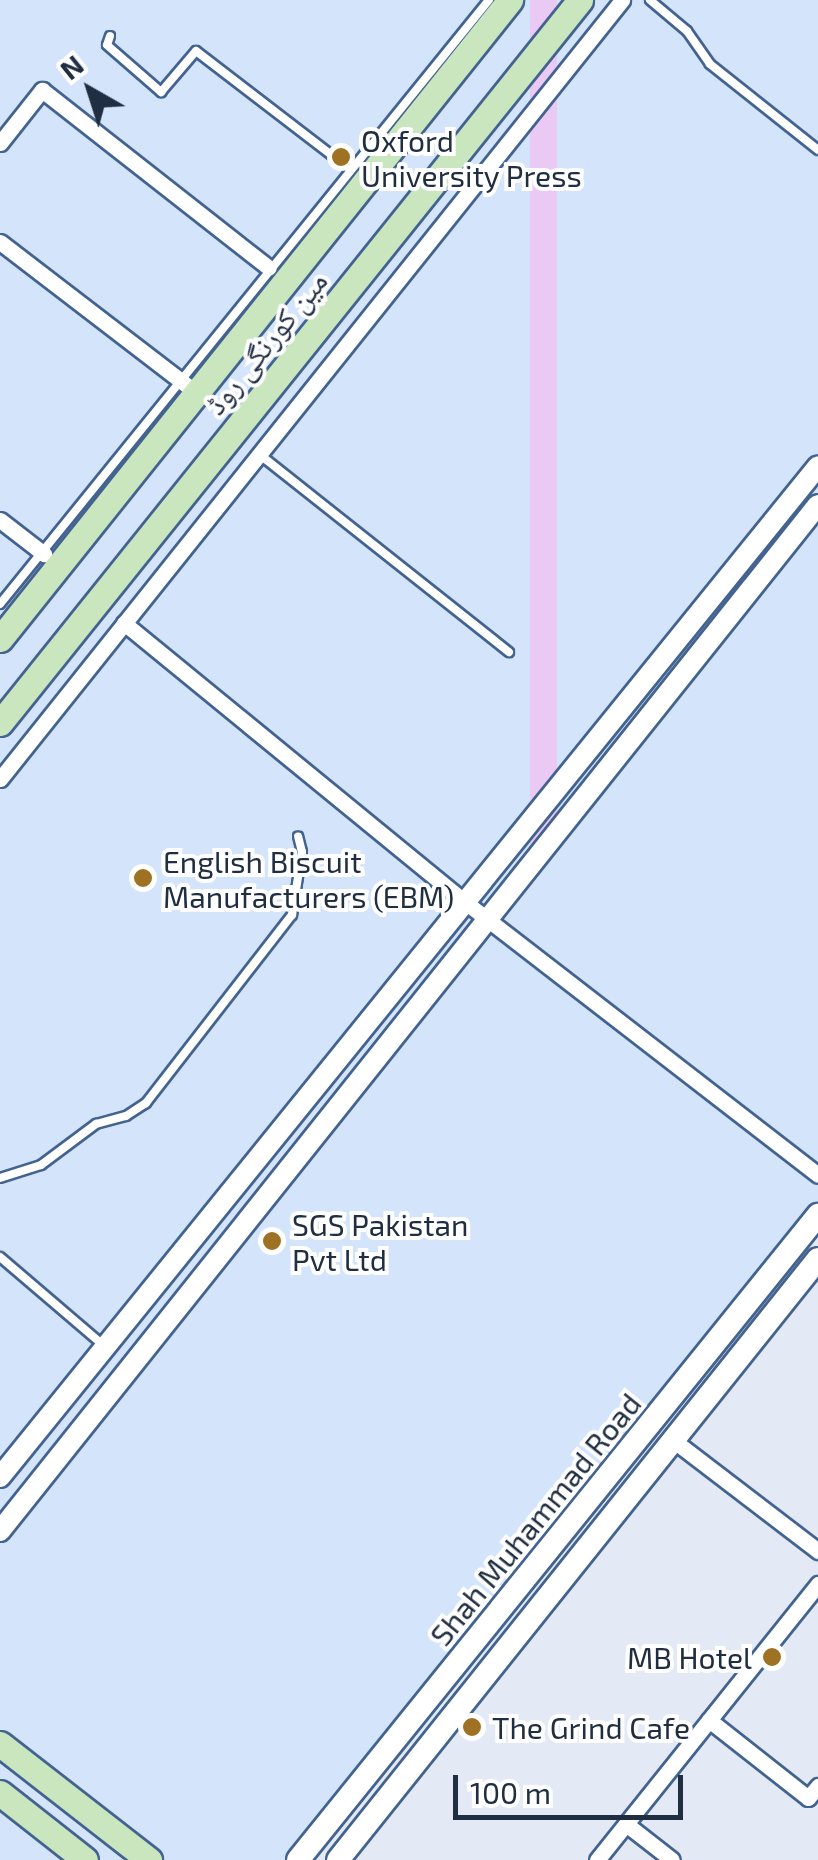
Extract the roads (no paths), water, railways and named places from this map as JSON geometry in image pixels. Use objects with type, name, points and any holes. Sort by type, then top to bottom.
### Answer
[{"type":"main road","name":"مین کورنگی روڈ","points":[[0,639],[189,387],[510,0]]},
{"type":"main road","name":"مین کورنگی روڈ","points":[[0,723],[580,0]]},
{"type":"main road","name":"Shah Muhammad Road","points":[[298,1860],[818,1215]]},
{"type":"main road","name":"Shah Muhammad Road","points":[[338,1860],[818,1259]]},
{"type":"main road","points":[[0,1744],[149,1860]]},
{"type":"main road","points":[[0,1793],[85,1860]]},
{"type":"street","points":[[0,779],[622,0]]},
{"type":"street","points":[[0,144],[42,90],[269,268]]},
{"type":"street","points":[[0,242],[189,387]]},
{"type":"street","points":[[0,1477],[818,466]]},
{"type":"street","points":[[0,1532],[818,505]]},
{"type":"street","points":[[0,520],[44,554]]},
{"type":"street","points":[[124,623],[465,902],[818,1176]]},
{"type":"street","points":[[295,1112],[320,1130]]},
{"type":"street","points":[[760,1287],[760,1300],[766,1306],[783,1302]]},
{"type":"street","points":[[742,1311],[749,1308],[760,1313],[760,1331]]},
{"type":"street","points":[[89,1368],[114,1388]]},
{"type":"street","points":[[672,1440],[818,1551]]},
{"type":"street","points":[[597,1860],[818,1584]]},
{"type":"street","points":[[709,1720],[808,1798],[818,1786]]},
{"type":"street","points":[[626,1824],[672,1860]]},
{"type":"lane","points":[[0,604],[189,387],[269,268],[488,0]]},
{"type":"lane","points":[[650,0],[687,31],[710,64],[818,150]]},
{"type":"lane","points":[[110,36],[107,45],[161,92],[196,51],[350,169]]},
{"type":"lane","points":[[259,454],[509,652]]},
{"type":"lane","points":[[0,1178],[42,1164],[96,1124],[126,1116],[146,1103],[292,915],[302,852],[298,836]]},
{"type":"lane","points":[[0,1257],[106,1348]]},
{"type":"place","name":"Oxford University Press","points":[[341,157]]},
{"type":"place","name":"English Biscuit Manufacturers (EBM)","points":[[143,878]]},
{"type":"place","name":"SGS Pakistan Pvt Ltd","points":[[272,1241]]},
{"type":"place","name":"MB Hotel","points":[[772,1657]]},
{"type":"place","name":"The Grind Cafe","points":[[472,1727]]}]
